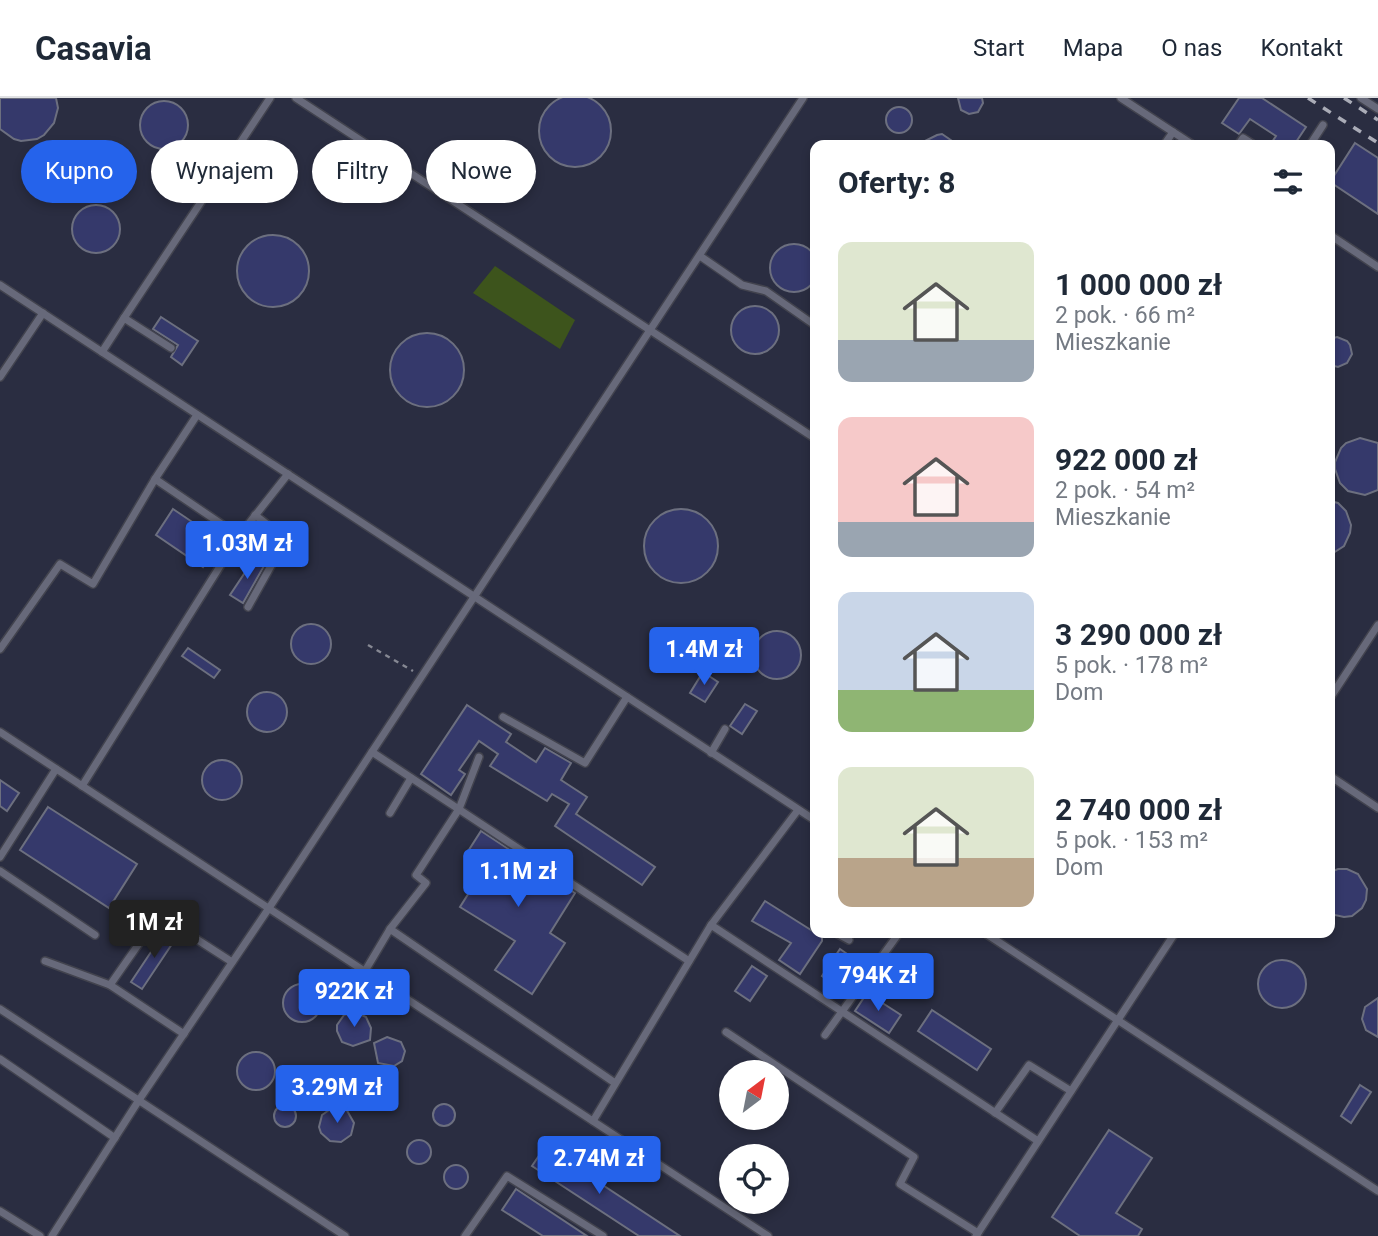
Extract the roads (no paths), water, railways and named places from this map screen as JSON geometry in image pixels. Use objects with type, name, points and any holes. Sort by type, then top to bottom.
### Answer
[{"type":"lane","points":[[102,352],[270,98]]},
{"type":"lane","points":[[296,98],[810,435]]},
{"type":"lane","points":[[52,1236],[139,1100],[269,908],[803,98]]},
{"type":"lane","points":[[1121,98],[1185,140]]},
{"type":"lane","points":[[1361,98],[1378,109]]},
{"type":"lane","points":[[1313,140],[1323,125]]},
{"type":"lane","points":[[1167,140],[1173,132]]},
{"type":"lane","points":[[1335,238],[1378,267]]},
{"type":"lane","points":[[700,256],[742,285],[766,291],[810,322]]},
{"type":"lane","points":[[0,285],[810,817]]},
{"type":"lane","points":[[0,377],[43,313]]},
{"type":"lane","points":[[124,318],[172,348]]},
{"type":"lane","points":[[0,649],[60,564],[93,584],[155,479],[197,415]]},
{"type":"lane","points":[[82,786],[239,536],[288,474]]},
{"type":"lane","points":[[155,479],[239,536]]},
{"type":"lane","points":[[248,607],[286,539],[256,515]]},
{"type":"lane","points":[[1335,690],[1378,625]]},
{"type":"lane","points":[[503,717],[584,763],[627,697]]},
{"type":"lane","points":[[712,753],[725,729]]},
{"type":"lane","points":[[0,732],[768,1236]]},
{"type":"lane","points":[[372,752],[689,961]]},
{"type":"lane","points":[[365,971],[390,929],[426,883],[416,875],[459,809],[480,757]]},
{"type":"lane","points":[[0,857],[56,769]]},
{"type":"lane","points":[[390,813],[411,778]]},
{"type":"lane","points":[[1335,779],[1378,807]]},
{"type":"lane","points":[[593,1121],[710,925],[798,810]]},
{"type":"lane","points":[[0,871],[95,935]]},
{"type":"lane","points":[[110,985],[159,915],[232,962]]},
{"type":"lane","points":[[710,925],[1038,1141]]},
{"type":"lane","points":[[390,929],[615,1083]]},
{"type":"lane","points":[[845,938],[849,940]]},
{"type":"lane","points":[[825,1035],[896,938]]},
{"type":"lane","points":[[993,938],[1378,1191]]},
{"type":"lane","points":[[726,1032],[914,1157],[900,1184],[977,1235],[1172,938]]},
{"type":"lane","points":[[45,961],[110,985],[184,1034]]},
{"type":"lane","points":[[0,1009],[345,1236]]},
{"type":"lane","points":[[0,1059],[115,1138]]},
{"type":"lane","points":[[995,1113],[1029,1065],[1071,1091]]},
{"type":"lane","points":[[465,1236],[507,1176],[603,1236]]},
{"type":"lane","points":[[0,1211],[40,1236]]},
{"type":"railway","points":[[1308,98],[1378,143]]},
{"type":"railway","points":[[1344,98],[1378,120]]}]
